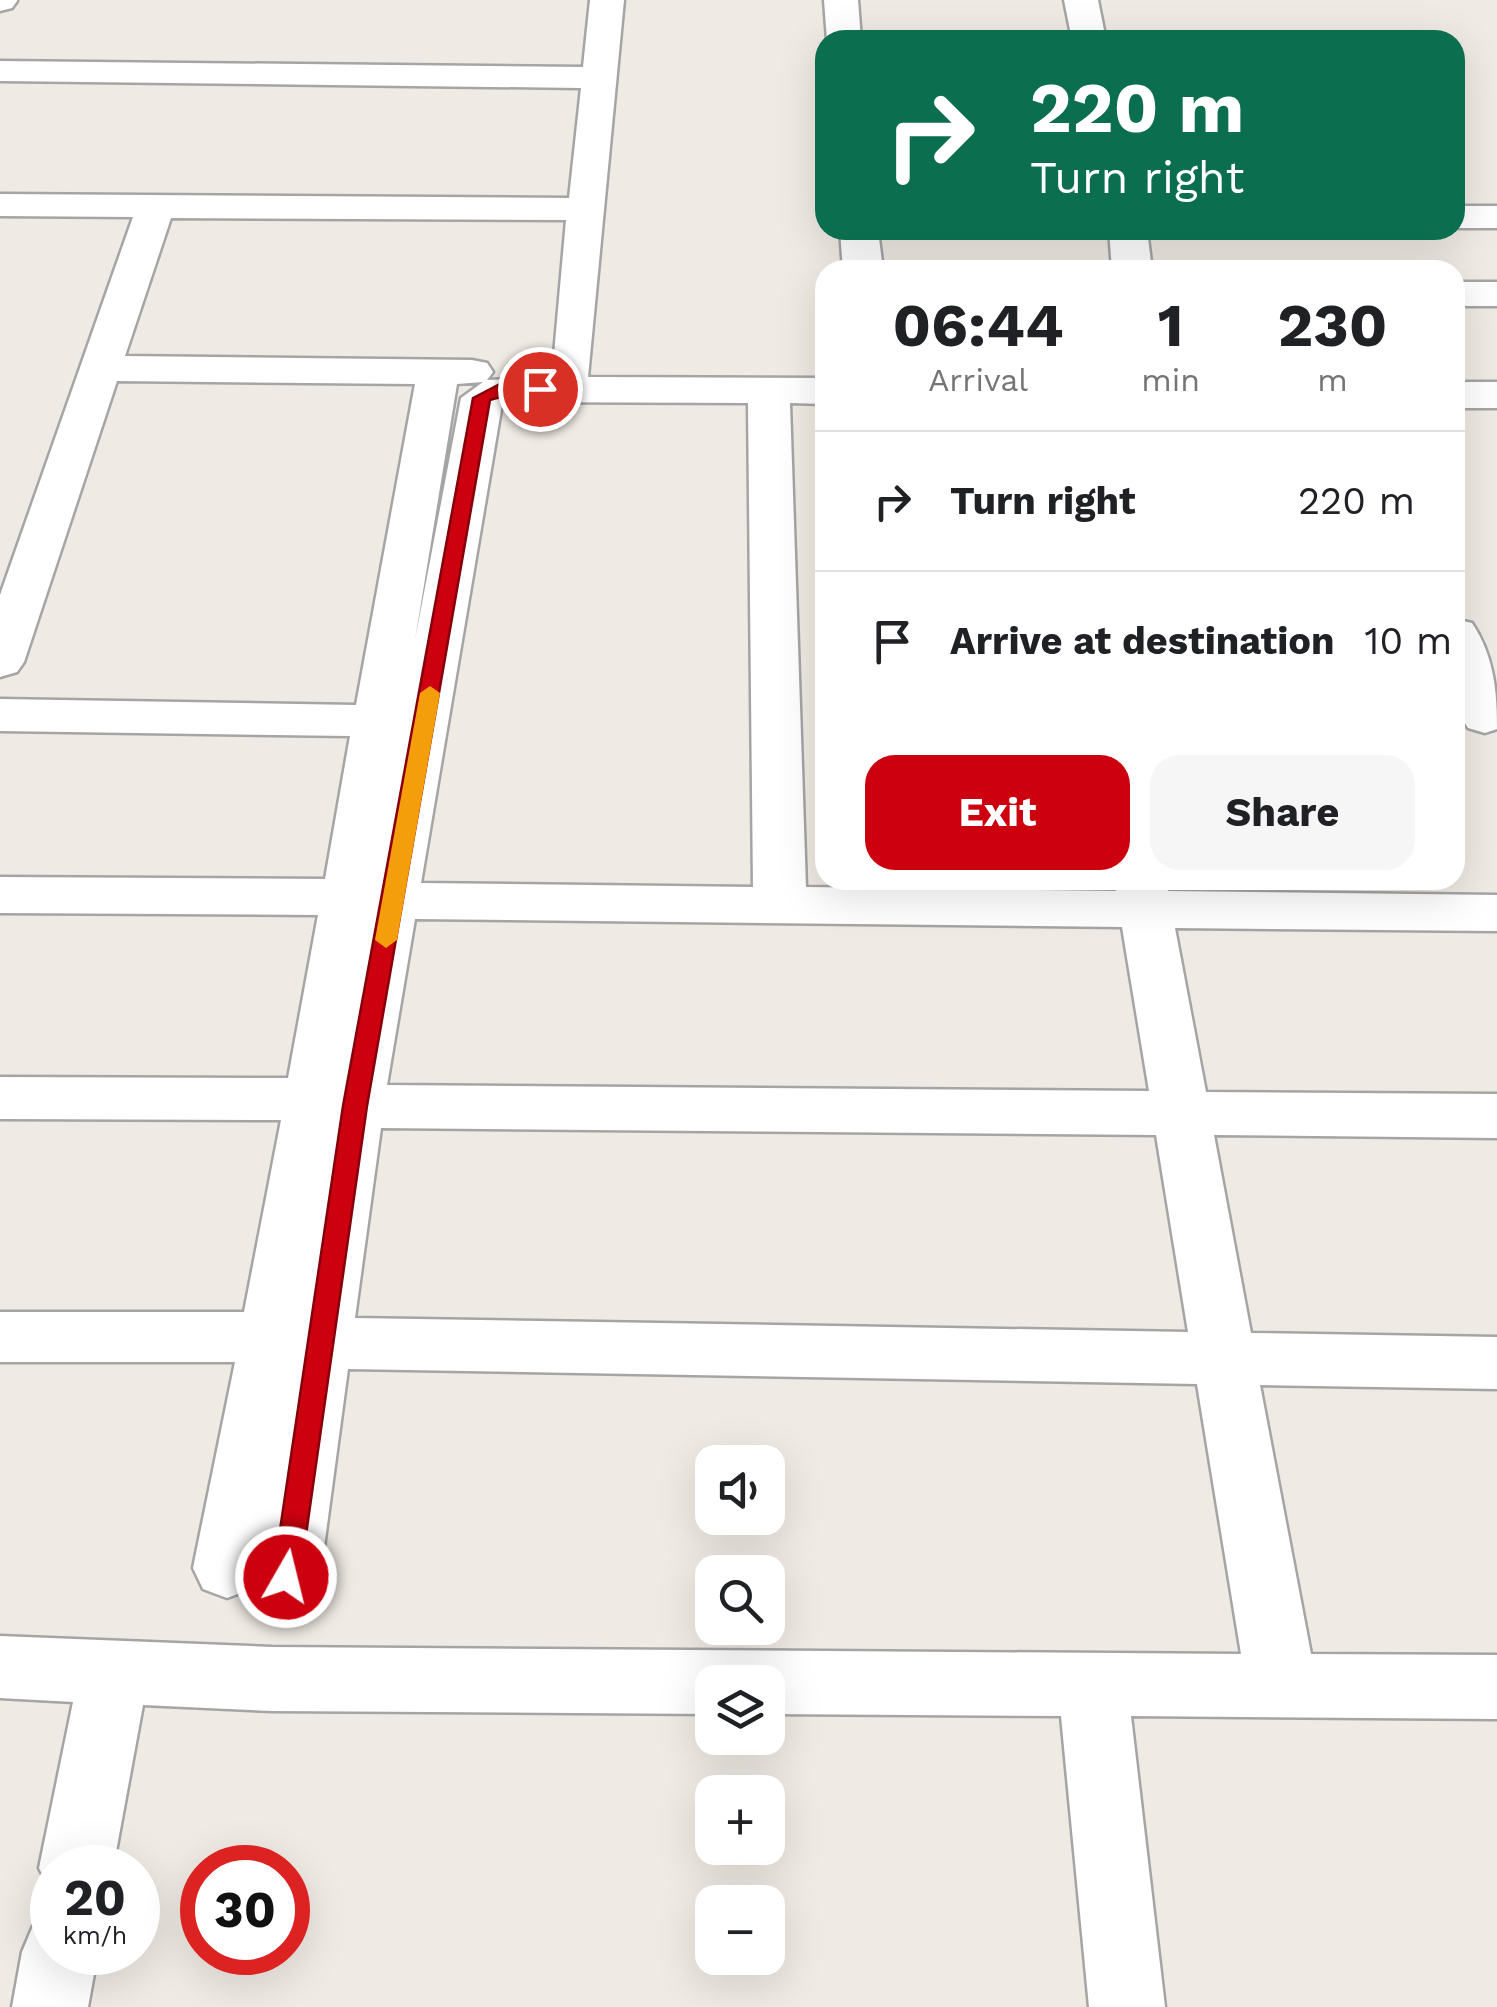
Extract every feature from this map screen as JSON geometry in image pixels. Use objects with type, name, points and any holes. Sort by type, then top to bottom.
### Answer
[{"type":"street","points":[[570,373],[607,0]]},
{"type":"street","points":[[841,0],[843,30]]},
{"type":"street","points":[[1081,0],[1087,30]]},
{"type":"street","points":[[0,70],[597,78]]},
{"type":"street","points":[[0,205],[586,209]]},
{"type":"street","points":[[0,662],[104,368],[156,206]]},
{"type":"street","points":[[1465,217],[1497,218]]},
{"type":"street","points":[[1465,294],[1497,294]]},
{"type":"street","points":[[104,368],[815,374]]},
{"type":"street","points":[[372,899],[376,721],[438,372]]},
{"type":"street","points":[[1465,377],[1497,377]]},
{"type":"street","points":[[286,1577],[296,1340],[372,899],[482,398],[502,388],[815,392]]},
{"type":"street","points":[[770,391],[780,906]]},
{"type":"street","points":[[1465,395],[1497,395]]},
{"type":"street","points":[[1465,668],[1479,716]]},
{"type":"street","points":[[0,715],[376,721]]},
{"type":"street","points":[[0,895],[780,906],[1143,895],[1497,913]]},
{"type":"street","points":[[1143,895],[1281,1682]]},
{"type":"street","points":[[0,1098],[1497,1116]]},
{"type":"street","points":[[0,1337],[1497,1364]]},
{"type":"street","points":[[227,1568],[296,1340]]},
{"type":"street","points":[[0,1667],[272,1679],[1281,1682],[1497,1687]]},
{"type":"street","points":[[80,1845],[114,1672]]},
{"type":"street","points":[[1092,1681],[1127,2007]]},
{"type":"street","points":[[50,2007],[56,1975]]},
{"type":"slow traffic","points":[[386,940],[430,693]]},
{"type":"route","points":[[286,1577],[355,1106],[482,398],[502,388],[540,389]]}]
